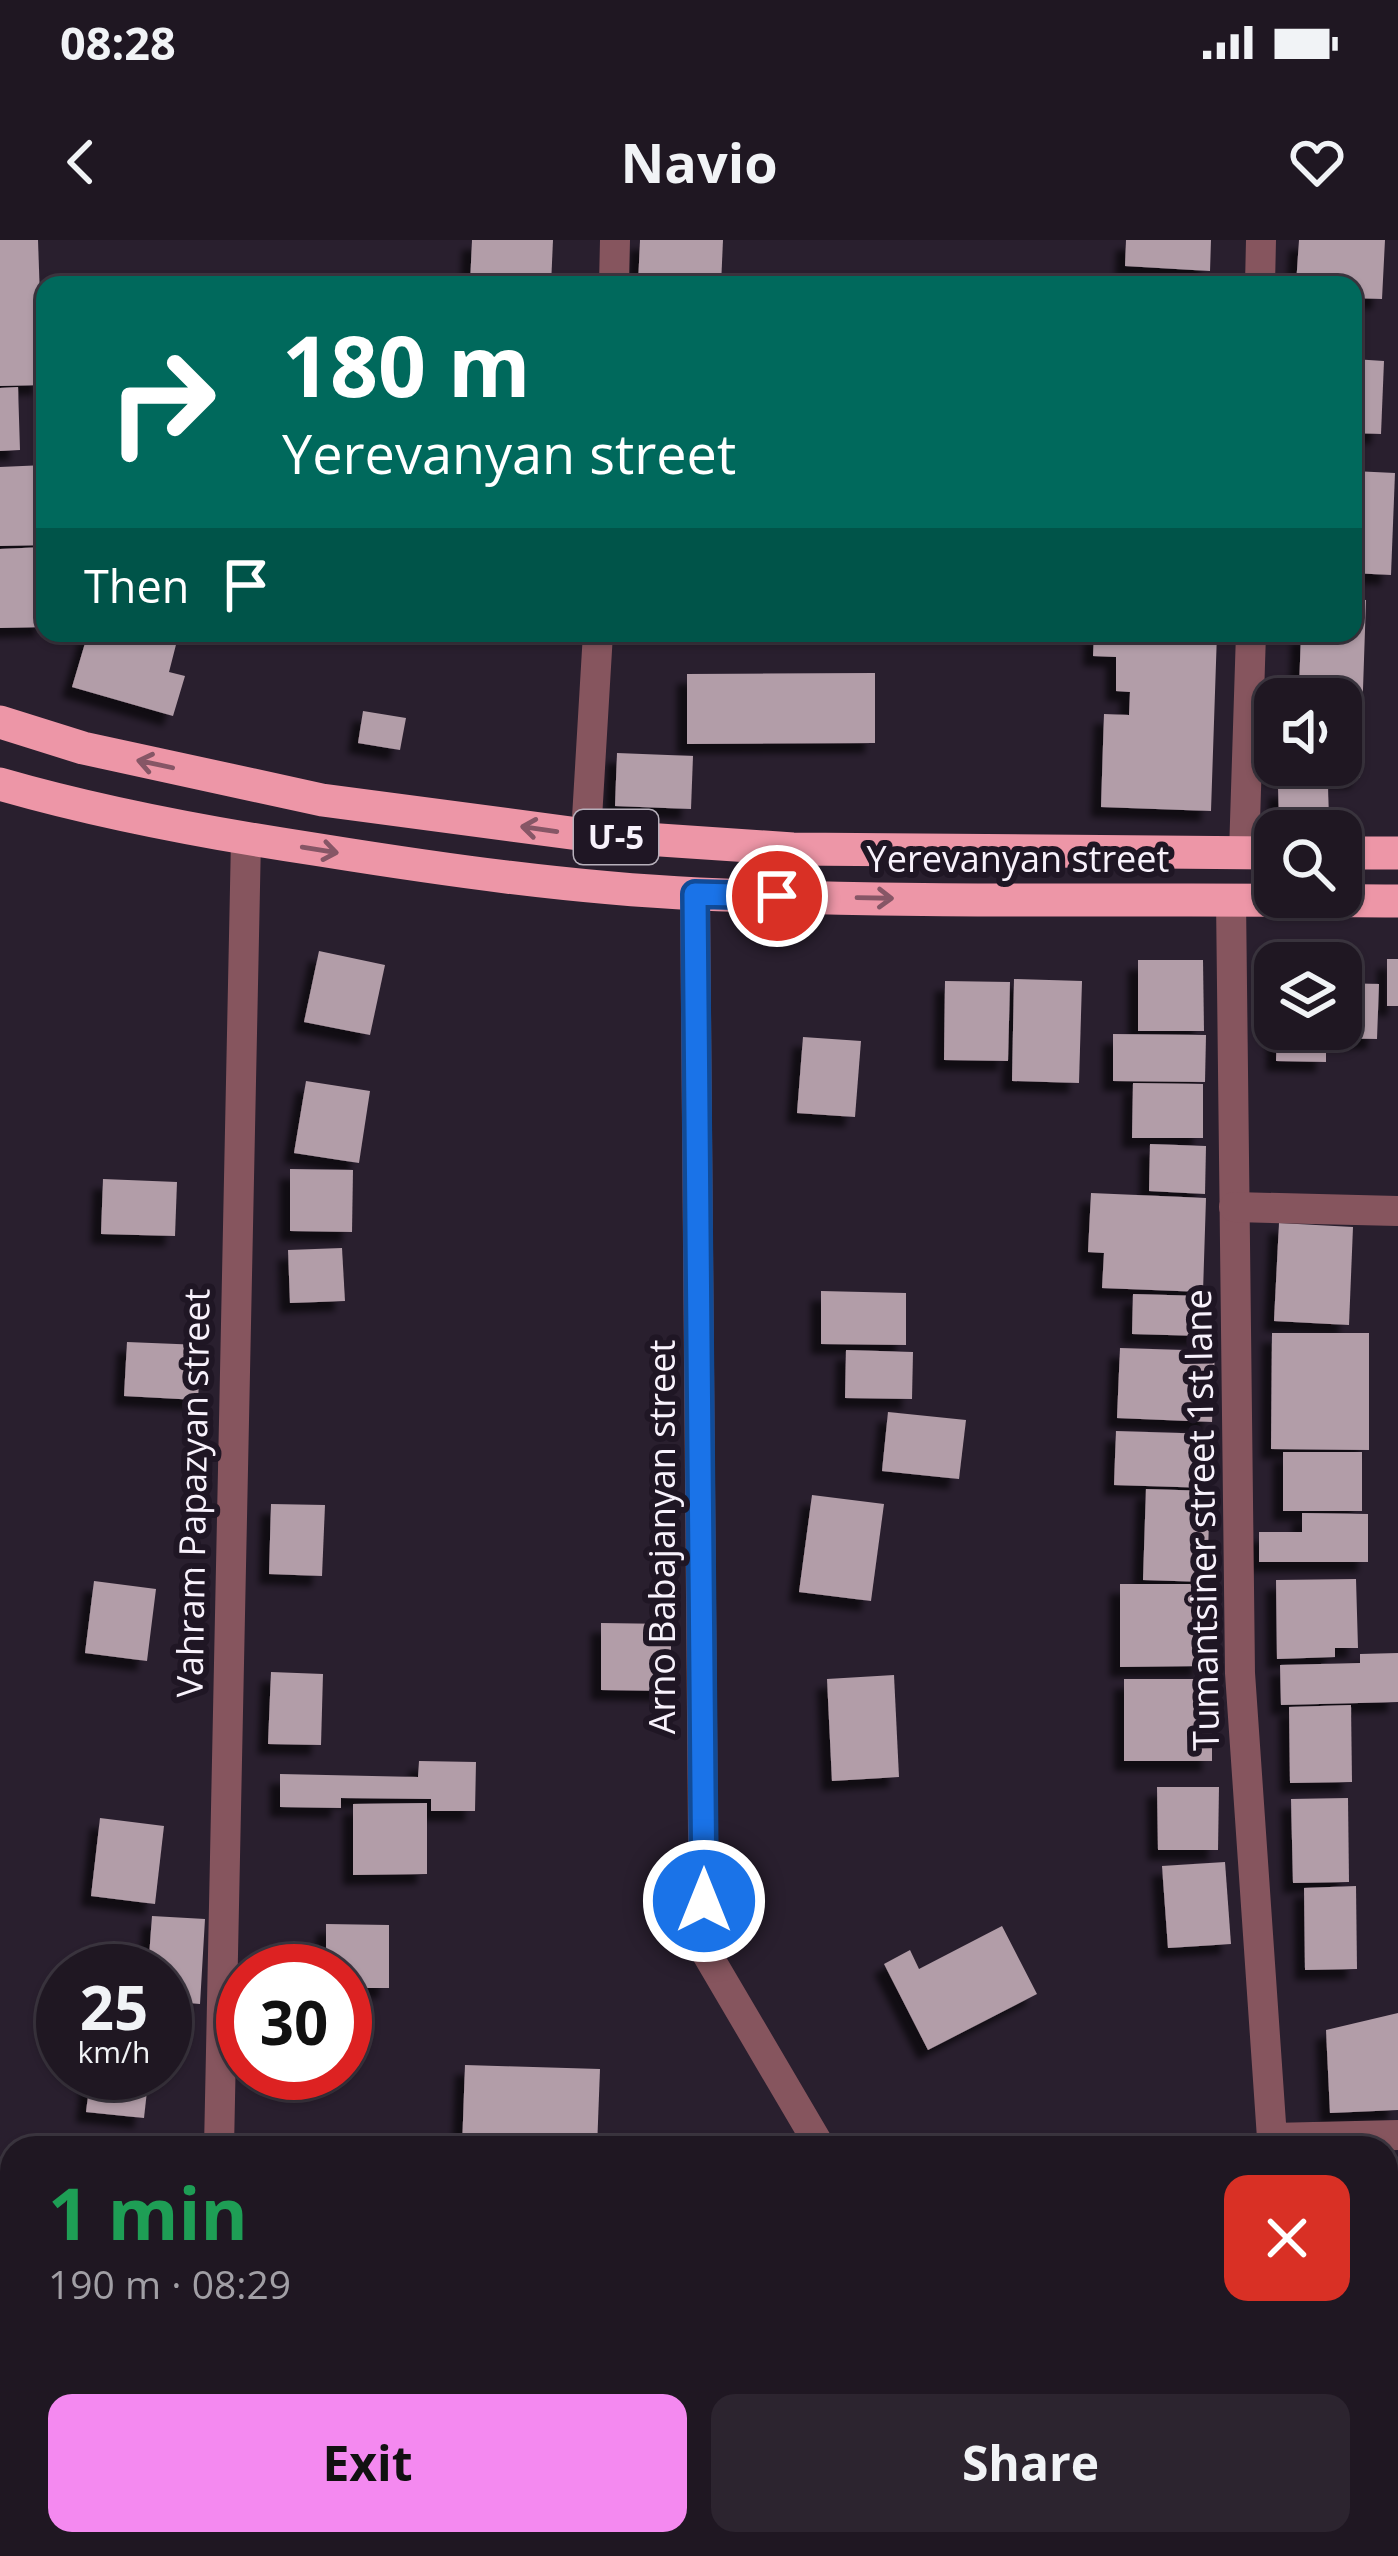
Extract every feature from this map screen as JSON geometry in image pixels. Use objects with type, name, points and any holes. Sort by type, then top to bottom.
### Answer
[{"type":"highway","name":"Yerevanyan street","points":[[0,722],[83,748],[322,800],[586,835],[793,849],[1254,853]]},
{"type":"highway","points":[[73,803],[83,748]]},
{"type":"highway","name":"Yerevanyan street","points":[[0,784],[246,839],[473,874],[695,894],[1398,901]]},
{"type":"highway","points":[[1362,853],[1398,853]]},
{"type":"street","points":[[614,276],[615,240]]},
{"type":"street","points":[[1260,276],[1261,240]]},
{"type":"street","points":[[586,835],[597,642]]},
{"type":"street","points":[[1251,642],[1257,810]]},
{"type":"street","name":"Vahram Papazyan street","points":[[219,2136],[246,839]]},
{"type":"street","name":"Arno Babajanyan street","points":[[695,894],[704,1949],[814,2136]]},
{"type":"street","name":"Tumantsiner street 1st lane","points":[[1232,899],[1240,1672],[1272,2136]]},
{"type":"street","points":[[1234,1207],[1398,1211]]},
{"type":"street","name":"Tumantsiner street 1st lane","points":[[1356,2136],[1398,2135]]},
{"type":"building","points":[[0,240],[38,240],[36,385],[0,386]]},
{"type":"building","points":[[472,240],[553,240],[551,276],[470,276]]},
{"type":"building","points":[[640,240],[723,240],[721,276],[638,276]]},
{"type":"building","points":[[1126,240],[1211,240],[1210,271],[1125,266]]},
{"type":"building","points":[[1299,240],[1385,240],[1382,299],[1362,298],[1362,276],[1297,276]]},
{"type":"building","points":[[1362,360],[1384,361],[1381,434],[1362,433]]},
{"type":"building","points":[[18,387],[20,450],[0,451],[0,388]]},
{"type":"building","points":[[36,465],[36,545],[0,546],[0,467]]},
{"type":"building","points":[[1362,471],[1395,473],[1391,575],[1362,573]]},
{"type":"building","points":[[36,547],[36,627],[0,628],[0,549]]},
{"type":"building","points":[[1362,600],[1366,600],[1362,719],[1362,678],[1299,678],[1301,642],[1362,642]]},
{"type":"building","points":[[85,642],[177,642],[169,672],[185,676],[173,716],[72,687]]},
{"type":"building","points":[[1094,642],[1217,642],[1211,811],[1101,807],[1104,714],[1129,715],[1130,692],[1116,691],[1116,657],[1093,656]]},
{"type":"building","points":[[875,673],[875,743],[687,744],[687,674]]},
{"type":"building","points":[[363,711],[406,718],[400,750],[358,743]]},
{"type":"building","points":[[617,753],[693,756],[691,809],[615,806]]},
{"type":"building","points":[[1278,788],[1328,788],[1329,810],[1279,810]]},
{"type":"building","points":[[319,951],[385,965],[370,1035],[304,1022]]},
{"type":"building","points":[[1387,959],[1398,959],[1398,1006],[1387,1006]]},
{"type":"building","points":[[1138,960],[1203,960],[1204,1031],[1138,1031]]},
{"type":"building","points":[[1014,979],[1082,981],[1079,1083],[1012,1081]]},
{"type":"building","points":[[945,981],[1010,982],[1008,1061],[944,1060]]},
{"type":"building","points":[[1362,984],[1379,984],[1377,1039],[1362,1039]]},
{"type":"building","points":[[1113,1034],[1206,1035],[1205,1082],[1113,1081]]},
{"type":"building","points":[[803,1037],[861,1041],[855,1117],[797,1113]]},
{"type":"building","points":[[1276,1050],[1326,1050],[1326,1062],[1276,1061]]},
{"type":"building","points":[[306,1081],[370,1091],[359,1163],[294,1153]]},
{"type":"building","points":[[1133,1083],[1203,1084],[1203,1138],[1132,1138]]},
{"type":"building","points":[[1150,1144],[1206,1146],[1205,1194],[1149,1191]]},
{"type":"building","points":[[290,1169],[353,1170],[352,1232],[290,1231]]},
{"type":"building","points":[[103,1179],[177,1182],[175,1236],[101,1234]]},
{"type":"building","points":[[1091,1193],[1206,1198],[1203,1292],[1102,1288],[1104,1253],[1088,1252]]},
{"type":"building","points":[[1279,1223],[1353,1227],[1349,1325],[1274,1321]]},
{"type":"building","points":[[342,1248],[345,1301],[290,1303],[288,1250]]},
{"type":"building","points":[[821,1291],[906,1293],[906,1345],[821,1344]]},
{"type":"building","points":[[1133,1294],[1203,1296],[1202,1336],[1132,1334]]},
{"type":"building","points":[[1272,1333],[1369,1333],[1369,1450],[1271,1449]]},
{"type":"building","points":[[127,1342],[201,1345],[198,1400],[124,1396]]},
{"type":"building","points":[[1120,1348],[1215,1351],[1212,1422],[1117,1418]]},
{"type":"building","points":[[846,1350],[913,1352],[912,1399],[845,1398]]},
{"type":"building","points":[[888,1412],[966,1420],[959,1479],[882,1471]]},
{"type":"building","points":[[1116,1431],[1212,1434],[1210,1488],[1114,1485]]},
{"type":"building","points":[[1283,1452],[1362,1452],[1362,1511],[1283,1511]]},
{"type":"building","points":[[1146,1489],[1210,1491],[1207,1582],[1143,1580]]},
{"type":"building","points":[[812,1495],[884,1504],[871,1601],[799,1592]]},
{"type":"building","points":[[271,1504],[325,1505],[322,1576],[269,1574]]},
{"type":"building","points":[[1302,1513],[1368,1514],[1368,1562],[1259,1562],[1259,1532],[1302,1532]]},
{"type":"building","points":[[1356,1579],[1358,1648],[1335,1648],[1335,1657],[1277,1659],[1276,1580]]},
{"type":"building","points":[[94,1581],[156,1589],[147,1661],[85,1653]]},
{"type":"building","points":[[1120,1584],[1202,1584],[1202,1666],[1120,1667]]},
{"type":"building","points":[[601,1623],[671,1624],[671,1691],[601,1690]]},
{"type":"building","points":[[1398,1653],[1398,1702],[1281,1705],[1280,1665],[1360,1663],[1360,1654]]},
{"type":"building","points":[[271,1672],[323,1674],[321,1745],[268,1744]]},
{"type":"building","points":[[894,1675],[899,1777],[832,1781],[827,1679]]},
{"type":"building","points":[[1124,1679],[1200,1679],[1200,1698],[1212,1698],[1212,1761],[1124,1761]]},
{"type":"building","points":[[1351,1705],[1352,1782],[1290,1783],[1289,1707]]},
{"type":"building","points":[[419,1761],[476,1762],[475,1811],[431,1811],[431,1799],[341,1798],[341,1808],[280,1807],[280,1774],[418,1777]]},
{"type":"building","points":[[1157,1787],[1219,1787],[1218,1850],[1158,1850]]},
{"type":"building","points":[[1348,1798],[1349,1882],[1293,1883],[1291,1799]]},
{"type":"building","points":[[427,1803],[427,1874],[353,1875],[353,1804]]},
{"type":"building","points":[[100,1818],[164,1826],[155,1904],[91,1896]]},
{"type":"building","points":[[1225,1862],[1231,1944],[1168,1948],[1162,1866]]},
{"type":"building","points":[[1356,1886],[1357,1969],[1305,1970],[1304,1888]]},
{"type":"building","points":[[152,1916],[205,1919],[200,2004],[192,2003],[192,1944],[150,1944]]},
{"type":"building","points":[[326,1924],[389,1925],[389,1988],[372,1988],[372,1944],[326,1944]]},
{"type":"building","points":[[1002,1926],[1037,1994],[928,2050],[884,1964],[910,1950],[919,1969]]},
{"type":"building","points":[[1398,2013],[1398,2110],[1330,2113],[1326,2030]]},
{"type":"building","points":[[465,2065],[600,2069],[597,2136],[462,2136]]},
{"type":"building","points":[[88,2100],[146,2100],[144,2118],[86,2112]]},
{"type":"route","points":[[704,1901],[695,894],[777,896]]}]
